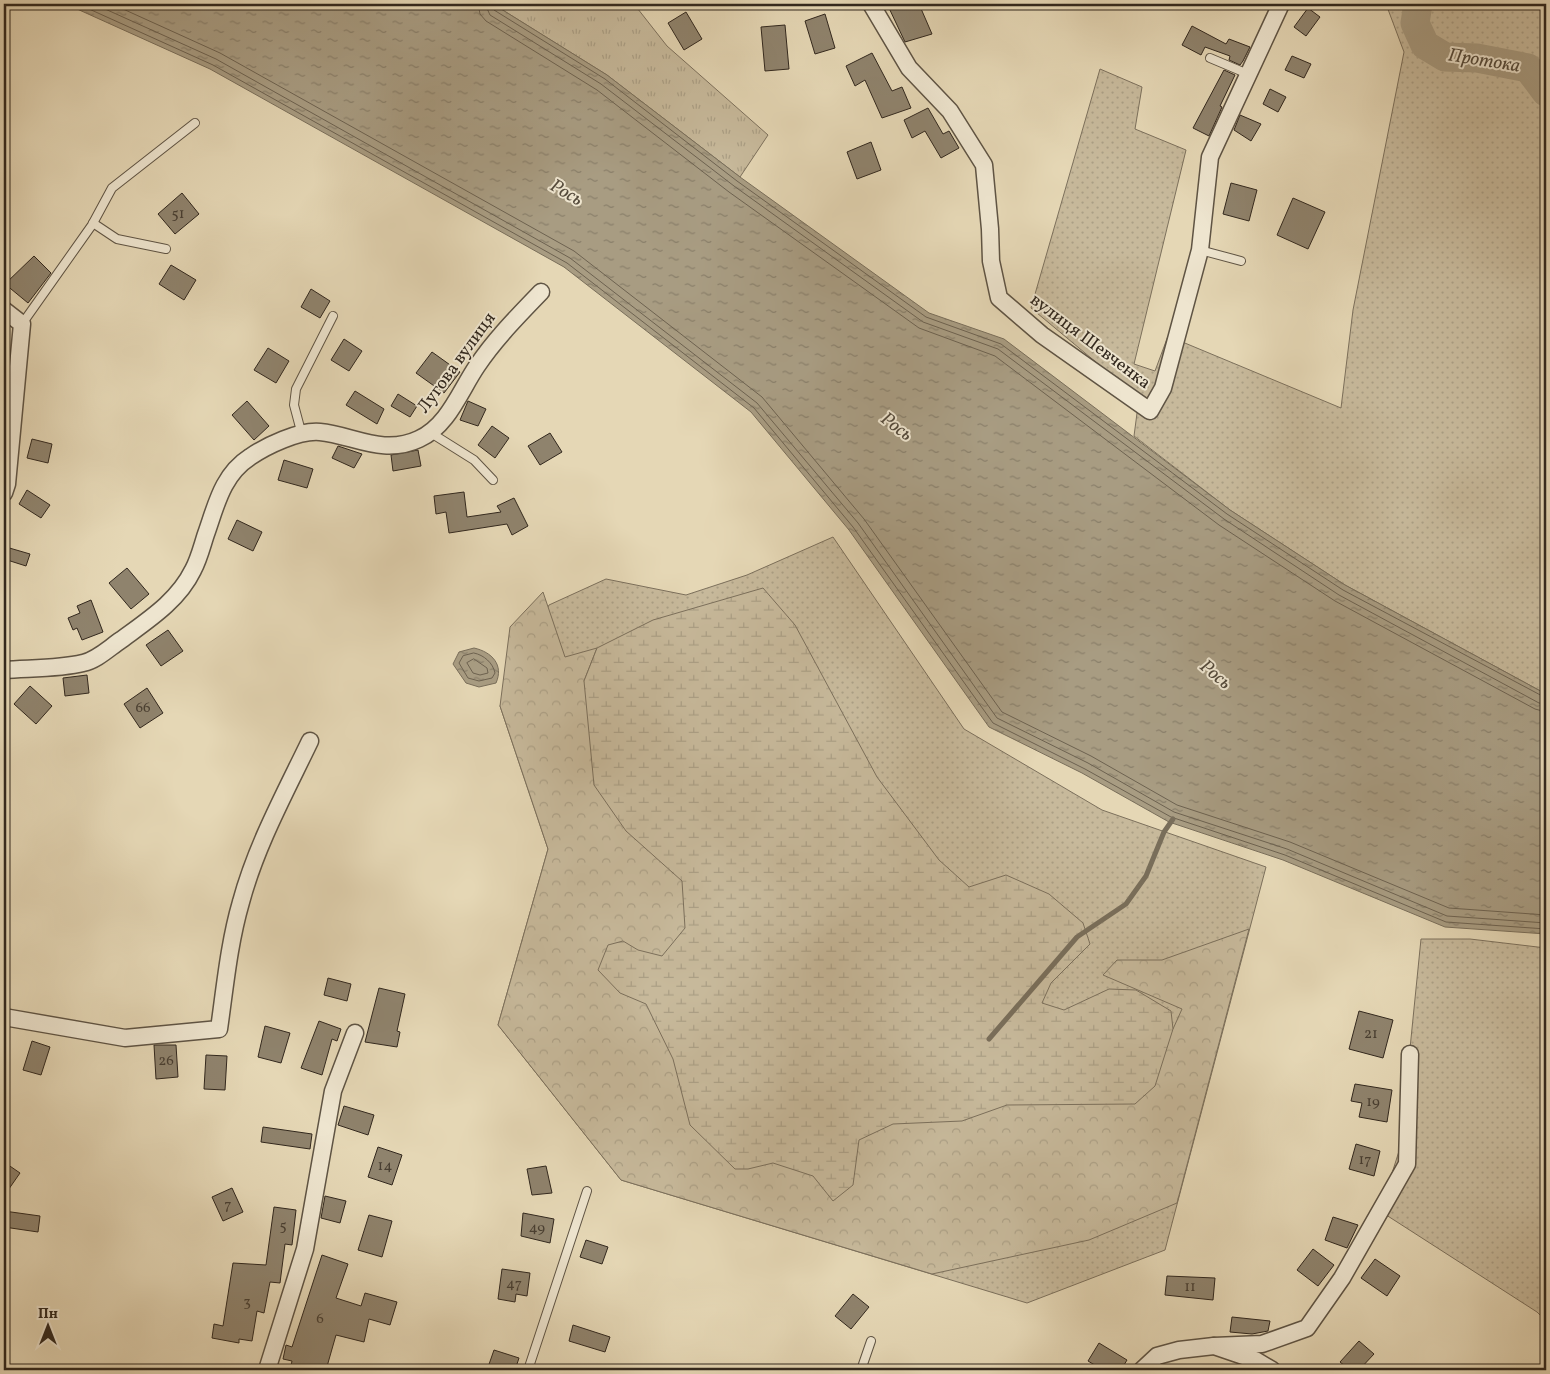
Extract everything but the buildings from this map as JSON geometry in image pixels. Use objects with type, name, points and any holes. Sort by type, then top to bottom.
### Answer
[{"type":"street","name":"вулиця Шевченка","points":[[872,4],[909,68],[950,111],[984,165],[991,261],[999,298],[1042,335],[1150,412],[1163,388],[1200,250],[1210,157],[1250,75],[1281,4]]},
{"type":"street","name":"Лугова вулиця","points":[[4,670],[82,664],[97,658],[153,617],[178,594],[193,570],[218,497],[236,468],[249,458],[281,441],[319,432],[368,444],[392,445],[418,440],[431,433],[445,417],[476,366],[540,292]]},
{"type":"street","points":[[4,310],[22,324],[7,484],[4,493]]},
{"type":"street","points":[[4,1017],[125,1038],[219,1029],[232,942],[241,901],[276,814],[310,741]]},
{"type":"street","points":[[267,1370],[304,1249],[333,1091],[355,1033]]},
{"type":"street","points":[[1142,1370],[1157,1356],[1179,1350],[1262,1344],[1307,1328],[1342,1278],[1407,1164],[1410,1054]]},
{"type":"street","points":[[1214,1346],[1255,1360],[1272,1370]]},
{"type":"lane","points":[[1210,58],[1250,75]]},
{"type":"lane","points":[[22,324],[93,224],[112,188],[195,124]]},
{"type":"lane","points":[[93,224],[117,239],[166,249]]},
{"type":"lane","points":[[1200,250],[1241,261]]},
{"type":"lane","points":[[302,435],[294,405],[296,389],[333,316]]},
{"type":"lane","points":[[431,433],[474,460],[494,480]]},
{"type":"lane","points":[[528,1370],[587,1192]]},
{"type":"lane","points":[[861,1370],[871,1341]]},
{"type":"green space","points":[[493,4],[634,4],[667,46],[768,135],[740,177],[607,75]]},
{"type":"green space","points":[[1386,4],[1546,4],[1546,694],[1345,585],[1230,510],[1134,436],[1139,398],[1031,308],[1100,69],[1142,87],[1135,129],[1186,150],[1134,364],[1155,371],[1168,336],[1341,408],[1353,310],[1404,52]]},
{"type":"green space","points":[[833,537],[964,729],[1102,810],[1266,867],[1165,1250],[1027,1303],[621,1180],[498,1025],[548,849],[500,706],[549,605],[606,579],[686,595],[747,575]]},
{"type":"green space","points":[[763,588],[795,625],[877,777],[939,860],[969,887],[1006,875],[1049,894],[1083,923],[1090,944],[1051,983],[1042,1003],[1064,1010],[1109,989],[1136,990],[1171,1011],[1173,1029],[1155,1086],[1135,1104],[1007,1105],[962,1121],[893,1124],[859,1140],[853,1185],[833,1201],[813,1176],[773,1163],[748,1169],[735,1169],[690,1125],[673,1059],[646,1004],[620,993],[598,970],[608,945],[623,941],[638,950],[662,956],[685,928],[682,881],[626,831],[594,785],[584,681],[597,648],[653,620]]},
{"type":"green space","points":[[543,592],[565,657],[597,648],[584,681],[685,838],[802,993],[1173,1029],[1182,1009],[1103,975],[1117,960],[1162,960],[1249,929],[1177,1203],[1089,1240],[932,1274],[621,1180],[498,1025],[548,849],[500,706],[510,627]]},
{"type":"green space","points":[[1421,939],[1470,939],[1546,948],[1546,1321],[1537,1312],[1380,1211],[1400,1148]]},
{"type":"water","name":"Рось","points":[[66,4],[493,4],[607,75],[740,177],[929,313],[1004,339],[1230,510],[1345,585],[1546,694],[1546,934],[1445,927],[1283,860],[1169,822],[1082,773],[989,727],[849,530],[751,412],[564,267],[210,69]]},
{"type":"water","points":[[474,648],[486,653],[495,660],[498,670],[496,683],[479,687],[466,683],[453,664],[459,652]]},
{"type":"waterway","name":"Протока","points":[[1418,4],[1415,23],[1425,45],[1445,57],[1477,58],[1528,68],[1546,92]]},
{"type":"waterway","points":[[989,1039],[1077,937],[1126,904],[1146,876],[1164,832],[1173,819]]}]
